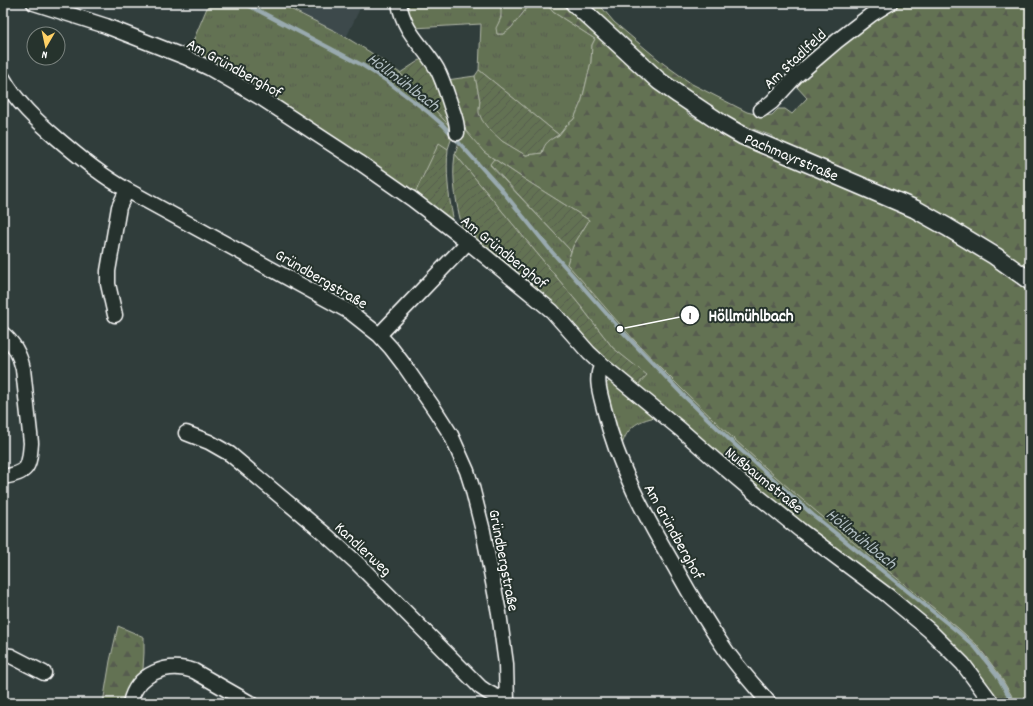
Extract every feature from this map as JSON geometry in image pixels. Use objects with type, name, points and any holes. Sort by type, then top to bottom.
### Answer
[{"type":"street","name":"Am Gründberghof","points":[[34,3],[106,26],[185,57],[261,98],[380,176],[412,199],[468,242],[552,311],[602,365],[599,374],[599,388],[616,451],[635,496],[664,550],[707,622],[735,662],[769,703]]},
{"type":"street","points":[[399,3],[410,33],[432,62],[439,74],[457,123],[457,133]]},
{"type":"street","name":"Pachmayrstraße","points":[[574,3],[659,80],[724,125],[743,136],[915,209],[947,226],[995,256],[1030,281]]},
{"type":"street","name":"Am Stadlfeld","points":[[761,110],[772,102],[796,76],[837,41],[872,14],[890,3]]},
{"type":"street","name":"Gründbergstraße","points":[[5,86],[26,110],[56,137],[100,172],[127,190],[350,312],[379,334],[391,348],[448,430],[470,479],[483,531],[499,613],[506,664],[507,701]]},
{"type":"street","points":[[115,315],[108,284],[108,271],[119,207],[127,190]]},
{"type":"street","points":[[379,334],[468,242]]},
{"type":"street","points":[[3,334],[16,349],[23,368],[31,443],[29,461],[24,471],[3,478]]},
{"type":"street","name":"Nußbaumstraße","points":[[602,365],[680,429],[759,498],[887,595],[928,630],[963,664],[992,703]]},
{"type":"street","name":"Kandlerweg","points":[[186,434],[209,442],[230,454],[249,469],[357,563],[480,687],[488,693],[507,701]]},
{"type":"street","points":[[3,655],[11,656],[44,673]]},
{"type":"street","points":[[130,703],[134,692],[145,678],[162,669],[174,668],[194,671],[250,703]]},
{"type":"shaded area","points":[[278,3],[375,3],[375,6],[362,4],[346,38]]},
{"type":"green space","points":[[209,3],[278,3],[337,32],[370,52],[400,73],[454,131],[448,149],[439,144],[414,195],[188,53]]},
{"type":"green space","points":[[403,3],[499,3],[502,12],[497,34],[503,34],[511,28],[531,3],[546,3],[553,12],[595,39],[592,45],[591,62],[582,100],[574,119],[559,135],[479,70],[481,24],[414,28]]},
{"type":"green space","points":[[507,3],[531,3],[511,28],[503,34],[497,34],[496,28],[501,18],[501,8]]},
{"type":"green space","points":[[546,3],[568,3],[689,115],[698,120],[703,118],[768,150],[772,136],[721,115],[678,88],[583,3],[598,3],[614,22],[664,64],[692,84],[747,112],[763,116],[772,115],[778,109],[785,109],[792,114],[807,98],[796,86],[798,83],[875,18],[898,3],[1030,3],[1030,703],[1016,703],[999,674],[977,645],[761,464],[659,366],[626,332],[567,264],[573,246],[589,220],[484,152],[466,131],[447,80],[475,76],[480,101],[479,109],[502,141],[526,155],[542,153],[545,144],[559,135],[574,119],[582,100],[591,62],[592,45],[595,39],[553,12]]},
{"type":"green space","points":[[423,58],[432,70],[454,131],[400,73]]},
{"type":"green space","points":[[479,70],[559,135],[548,142],[542,153],[526,155],[502,141],[487,127],[479,113],[480,101],[475,76]]},
{"type":"green space","points":[[461,119],[484,152],[494,159],[490,165],[571,251],[567,264],[684,391],[774,475],[977,645],[999,674],[1016,703],[999,703],[989,688],[636,387],[646,375],[613,348],[582,308],[455,154],[461,136]]},
{"type":"green space","points":[[439,143],[448,149],[448,183],[453,217],[449,221],[414,195]]},
{"type":"green space","points":[[455,154],[582,308],[613,348],[647,375],[636,387],[464,234],[455,194]]},
{"type":"green space","points":[[494,159],[589,220],[571,251],[490,164]]},
{"type":"green space","points":[[609,381],[613,381],[657,417],[644,420],[633,427],[626,436],[621,449],[605,387]]},
{"type":"green space","points":[[118,626],[144,637],[143,669],[136,676],[126,694],[123,703],[103,703],[110,661]]},
{"type":"waterway","name":"Höllmühlbach","points":[[244,3],[362,65],[384,79],[443,125],[500,188],[552,252],[620,329],[684,396],[732,442],[813,515],[975,647],[997,675],[1013,703]]},
{"type":"place","name":"Höllmühlbach","points":[[620,329]]}]
